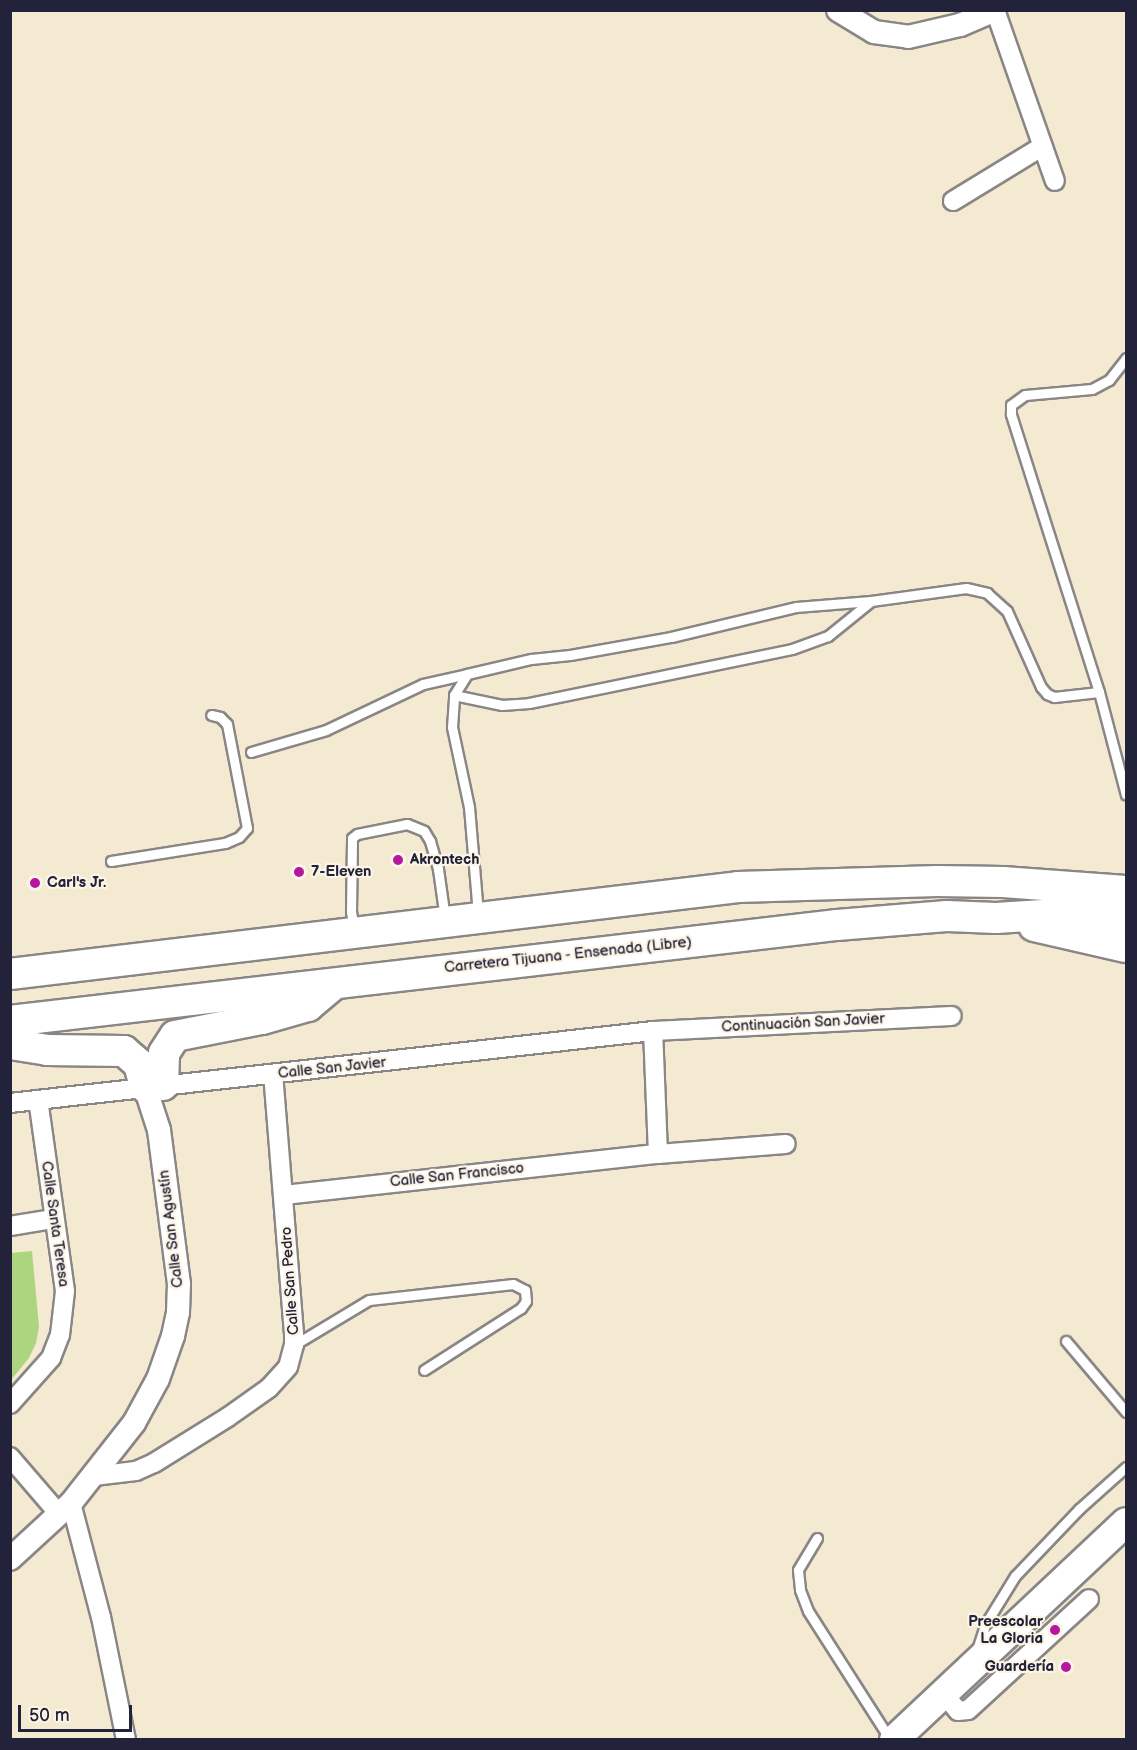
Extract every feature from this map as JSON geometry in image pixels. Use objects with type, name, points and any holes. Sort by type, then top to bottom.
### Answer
[{"type":"highway","points":[[10,974],[478,916],[738,887],[806,883],[1003,882],[1126,891]]},
{"type":"highway","name":"Carretera Tijuana - Ensenada (Libre)","points":[[10,1021],[334,984],[430,970],[837,925],[947,916],[996,918],[1091,912],[1126,917]]},
{"type":"highway","points":[[996,918],[1126,947]]},
{"type":"highway","points":[[154,1086],[164,1053],[170,1040],[175,1036],[262,1019],[308,1006],[323,996],[334,984]]},
{"type":"highway","points":[[10,1044],[47,1050],[124,1051],[139,1064],[154,1086]]},
{"type":"main road","points":[[904,1735],[973,1664],[1126,1522]]},
{"type":"street","points":[[838,10],[874,32],[908,37],[960,26],[995,10],[1055,182]]},
{"type":"street","points":[[953,201],[1043,146]]},
{"type":"street","name":"Continuación San Javier","points":[[653,1031],[952,1016]]},
{"type":"street","points":[[653,1031],[658,1154]]},
{"type":"street","name":"Calle San Javier","points":[[10,1103],[653,1031]]},
{"type":"street","name":"Calle San Pedro","points":[[94,1476],[115,1475],[145,1467],[228,1417],[282,1376],[294,1345],[285,1195],[273,1074]]},
{"type":"street","name":"Calle San Agustín","points":[[10,1559],[65,1509],[94,1476],[134,1423],[158,1379],[178,1312],[179,1284],[154,1086]]},
{"type":"street","name":"Calle Santa Teresa","points":[[10,1404],[51,1358],[60,1335],[65,1291],[53,1219],[38,1100]]},
{"type":"street","name":"Calle San Francisco","points":[[285,1195],[629,1156],[786,1144]]},
{"type":"street","points":[[10,1226],[53,1219]]},
{"type":"street","points":[[10,1457],[65,1509],[101,1617],[126,1740]]},
{"type":"street","points":[[943,1693],[958,1711],[968,1710],[1089,1599]]},
{"type":"lane","points":[[1126,358],[1109,380],[1092,389],[1025,394],[1011,405],[1011,414],[1099,692],[1126,795]]},
{"type":"lane","points":[[251,752],[326,730],[423,684],[531,659],[570,655],[651,641],[796,607],[871,601],[966,588],[987,593],[1007,611],[1041,687],[1047,694],[1054,697],[1099,692]]},
{"type":"lane","points":[[454,696],[502,705],[529,703],[792,649],[828,636],[871,601]]},
{"type":"lane","points":[[467,674],[454,696],[452,727],[469,807],[478,916]]},
{"type":"lane","points":[[111,861],[225,843],[239,837],[247,828],[227,724],[220,717],[211,715]]},
{"type":"lane","points":[[355,933],[351,912],[352,838],[357,834],[406,824],[424,831],[430,841],[438,869],[446,921]]},
{"type":"lane","points":[[294,1345],[369,1300],[513,1284],[525,1290],[526,1302],[521,1308],[424,1370]]},
{"type":"lane","points":[[1066,1341],[1126,1412]]},
{"type":"lane","points":[[973,1664],[986,1623],[1015,1576],[1079,1509],[1126,1467]]},
{"type":"lane","points":[[818,1538],[798,1570],[800,1590],[808,1611],[904,1735]]},
{"type":"green space","points":[[32,1251],[39,1327],[36,1343],[29,1358],[11,1380],[11,1253]]},
{"type":"place","name":"Akrontech","points":[[398,860]]},
{"type":"place","name":"7-Eleven","points":[[299,872]]},
{"type":"place","name":"Carl's Jr.","points":[[35,883]]},
{"type":"place","name":"Preescolar La Gloria","points":[[1055,1630]]},
{"type":"place","name":"Guardería","points":[[1066,1667]]}]
